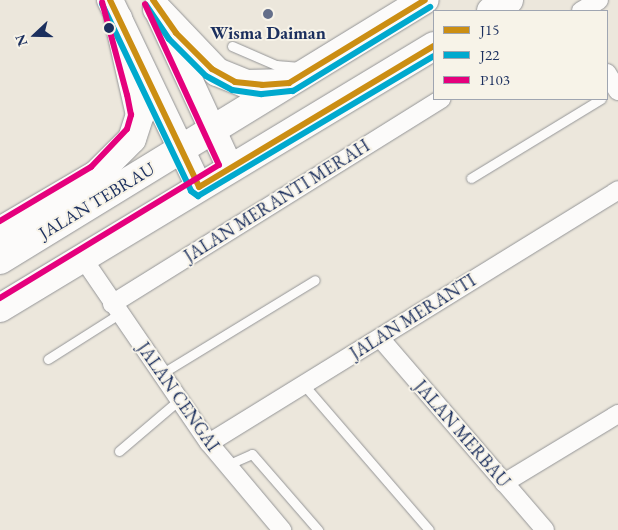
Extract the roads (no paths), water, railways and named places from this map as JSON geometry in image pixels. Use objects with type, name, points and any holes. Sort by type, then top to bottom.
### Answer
[{"type":"highway","name":"JALAN TEBRAU","points":[[0,260],[425,0]]},
{"type":"highway","points":[[493,10],[509,0]]},
{"type":"highway","points":[[155,5],[217,72],[247,84],[289,83]]},
{"type":"highway","points":[[0,231],[97,174],[132,139],[140,115],[114,9]]},
{"type":"highway","points":[[0,308],[230,168],[433,50]]},
{"type":"main road","points":[[155,5],[230,168]]},
{"type":"main road","points":[[114,9],[199,187]]},
{"type":"street","points":[[583,10],[599,0]]},
{"type":"street","points":[[608,75],[615,91]]},
{"type":"street","name":"JALAN MERANTI MERAH","points":[[116,309],[439,100]]},
{"type":"street","name":"JALAN MERANTI","points":[[209,443],[618,190]]},
{"type":"street","name":"JALAN CENGAI","points":[[82,258],[209,443],[282,530]]},
{"type":"street","name":"JALAN MERBAU","points":[[380,338],[545,530]]},
{"type":"street","points":[[504,483],[618,414]]},
{"type":"lane","points":[[232,46],[276,65],[316,66]]},
{"type":"lane","points":[[471,178],[599,100]]},
{"type":"lane","points":[[161,374],[315,280]]},
{"type":"lane","points":[[48,359],[116,309]]},
{"type":"lane","points":[[304,384],[430,530]]},
{"type":"lane","points":[[119,451],[179,400]]},
{"type":"lane","points":[[227,465],[252,454],[318,530]]},
{"type":"place","name":"Wisma Daiman","points":[[268,14]]}]
